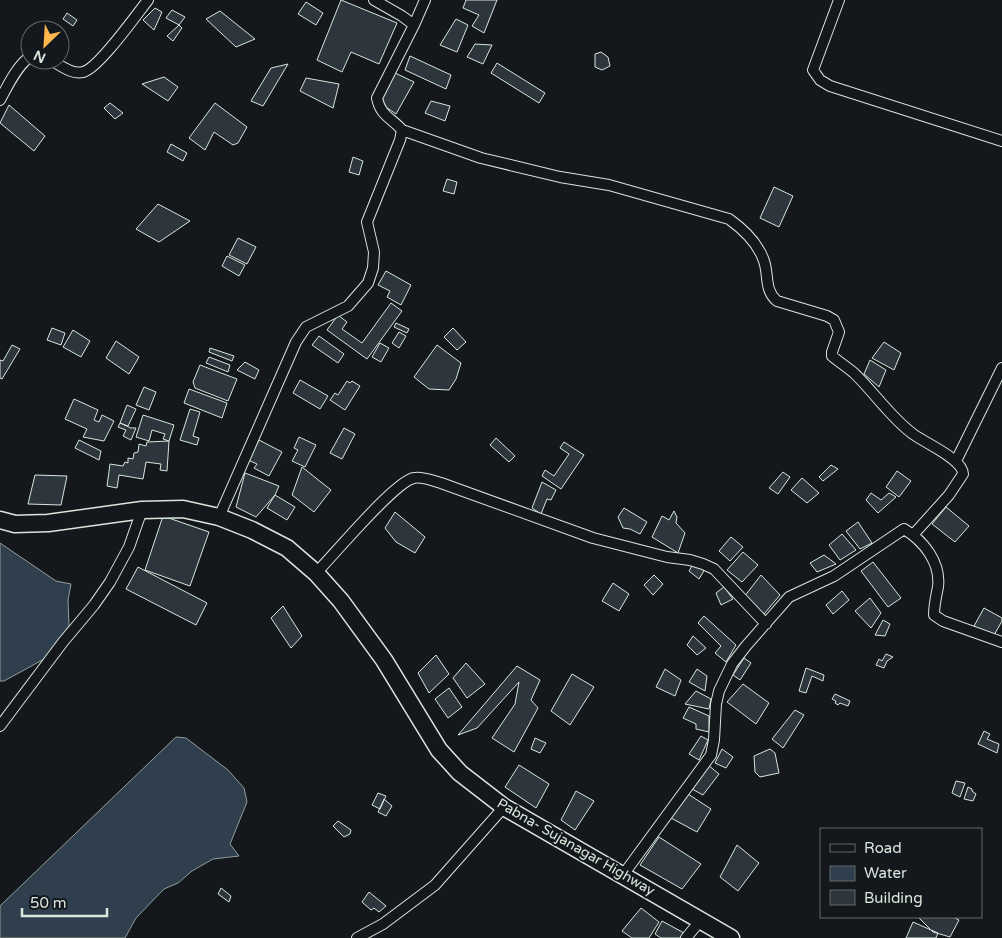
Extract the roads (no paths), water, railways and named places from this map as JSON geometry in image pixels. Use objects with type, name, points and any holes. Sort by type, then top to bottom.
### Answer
[{"type":"main road","name":"Pabna- Sujanagar Highway","points":[[0,520],[15,524],[48,523],[142,510],[183,509],[219,517],[252,530],[287,548],[316,574],[341,601],[384,660],[439,750],[460,773],[504,807],[731,938]]},
{"type":"street","points":[[68,70],[82,73],[90,69],[100,60],[148,0]]},
{"type":"street","points":[[374,0],[414,25]]},
{"type":"street","points":[[425,0],[377,98],[379,109],[385,116],[402,130],[481,158],[560,177],[609,184],[729,219],[743,229],[765,261],[769,291],[772,296],[777,301],[827,316],[834,320],[840,332],[832,356],[854,373],[880,403],[913,434],[956,462],[963,470],[963,474],[949,494],[913,535]]},
{"type":"street","points":[[839,0],[813,70],[820,80],[830,86],[1002,141]]},
{"type":"street","points":[[0,100],[20,68]]},
{"type":"street","points":[[219,517],[296,342],[306,327],[348,306],[368,283],[373,268],[374,252],[367,222],[400,140],[402,130]]},
{"type":"street","points":[[956,462],[1002,368]]},
{"type":"street","points":[[316,574],[389,494],[408,480],[416,477],[440,483],[593,538],[703,564],[714,569],[766,624]]},
{"type":"street","points":[[0,726],[110,582],[129,547],[142,510]]},
{"type":"street","points":[[623,875],[710,755],[714,740],[716,704],[719,691],[732,664],[789,597],[834,576],[904,529],[926,548],[938,567],[938,586],[934,604],[934,615],[943,621],[1002,642]]},
{"type":"street","points":[[357,938],[382,924],[435,885],[504,807]]},
{"type":"street","points":[[686,938],[700,921]]},
{"type":"water","points":[[0,543],[56,581],[71,584],[68,600],[69,626],[46,658],[4,681],[0,681]]},
{"type":"water","points":[[176,737],[186,738],[228,770],[244,788],[247,802],[230,844],[239,856],[213,859],[192,871],[178,883],[164,889],[136,918],[125,938],[0,938],[0,906]]}]
